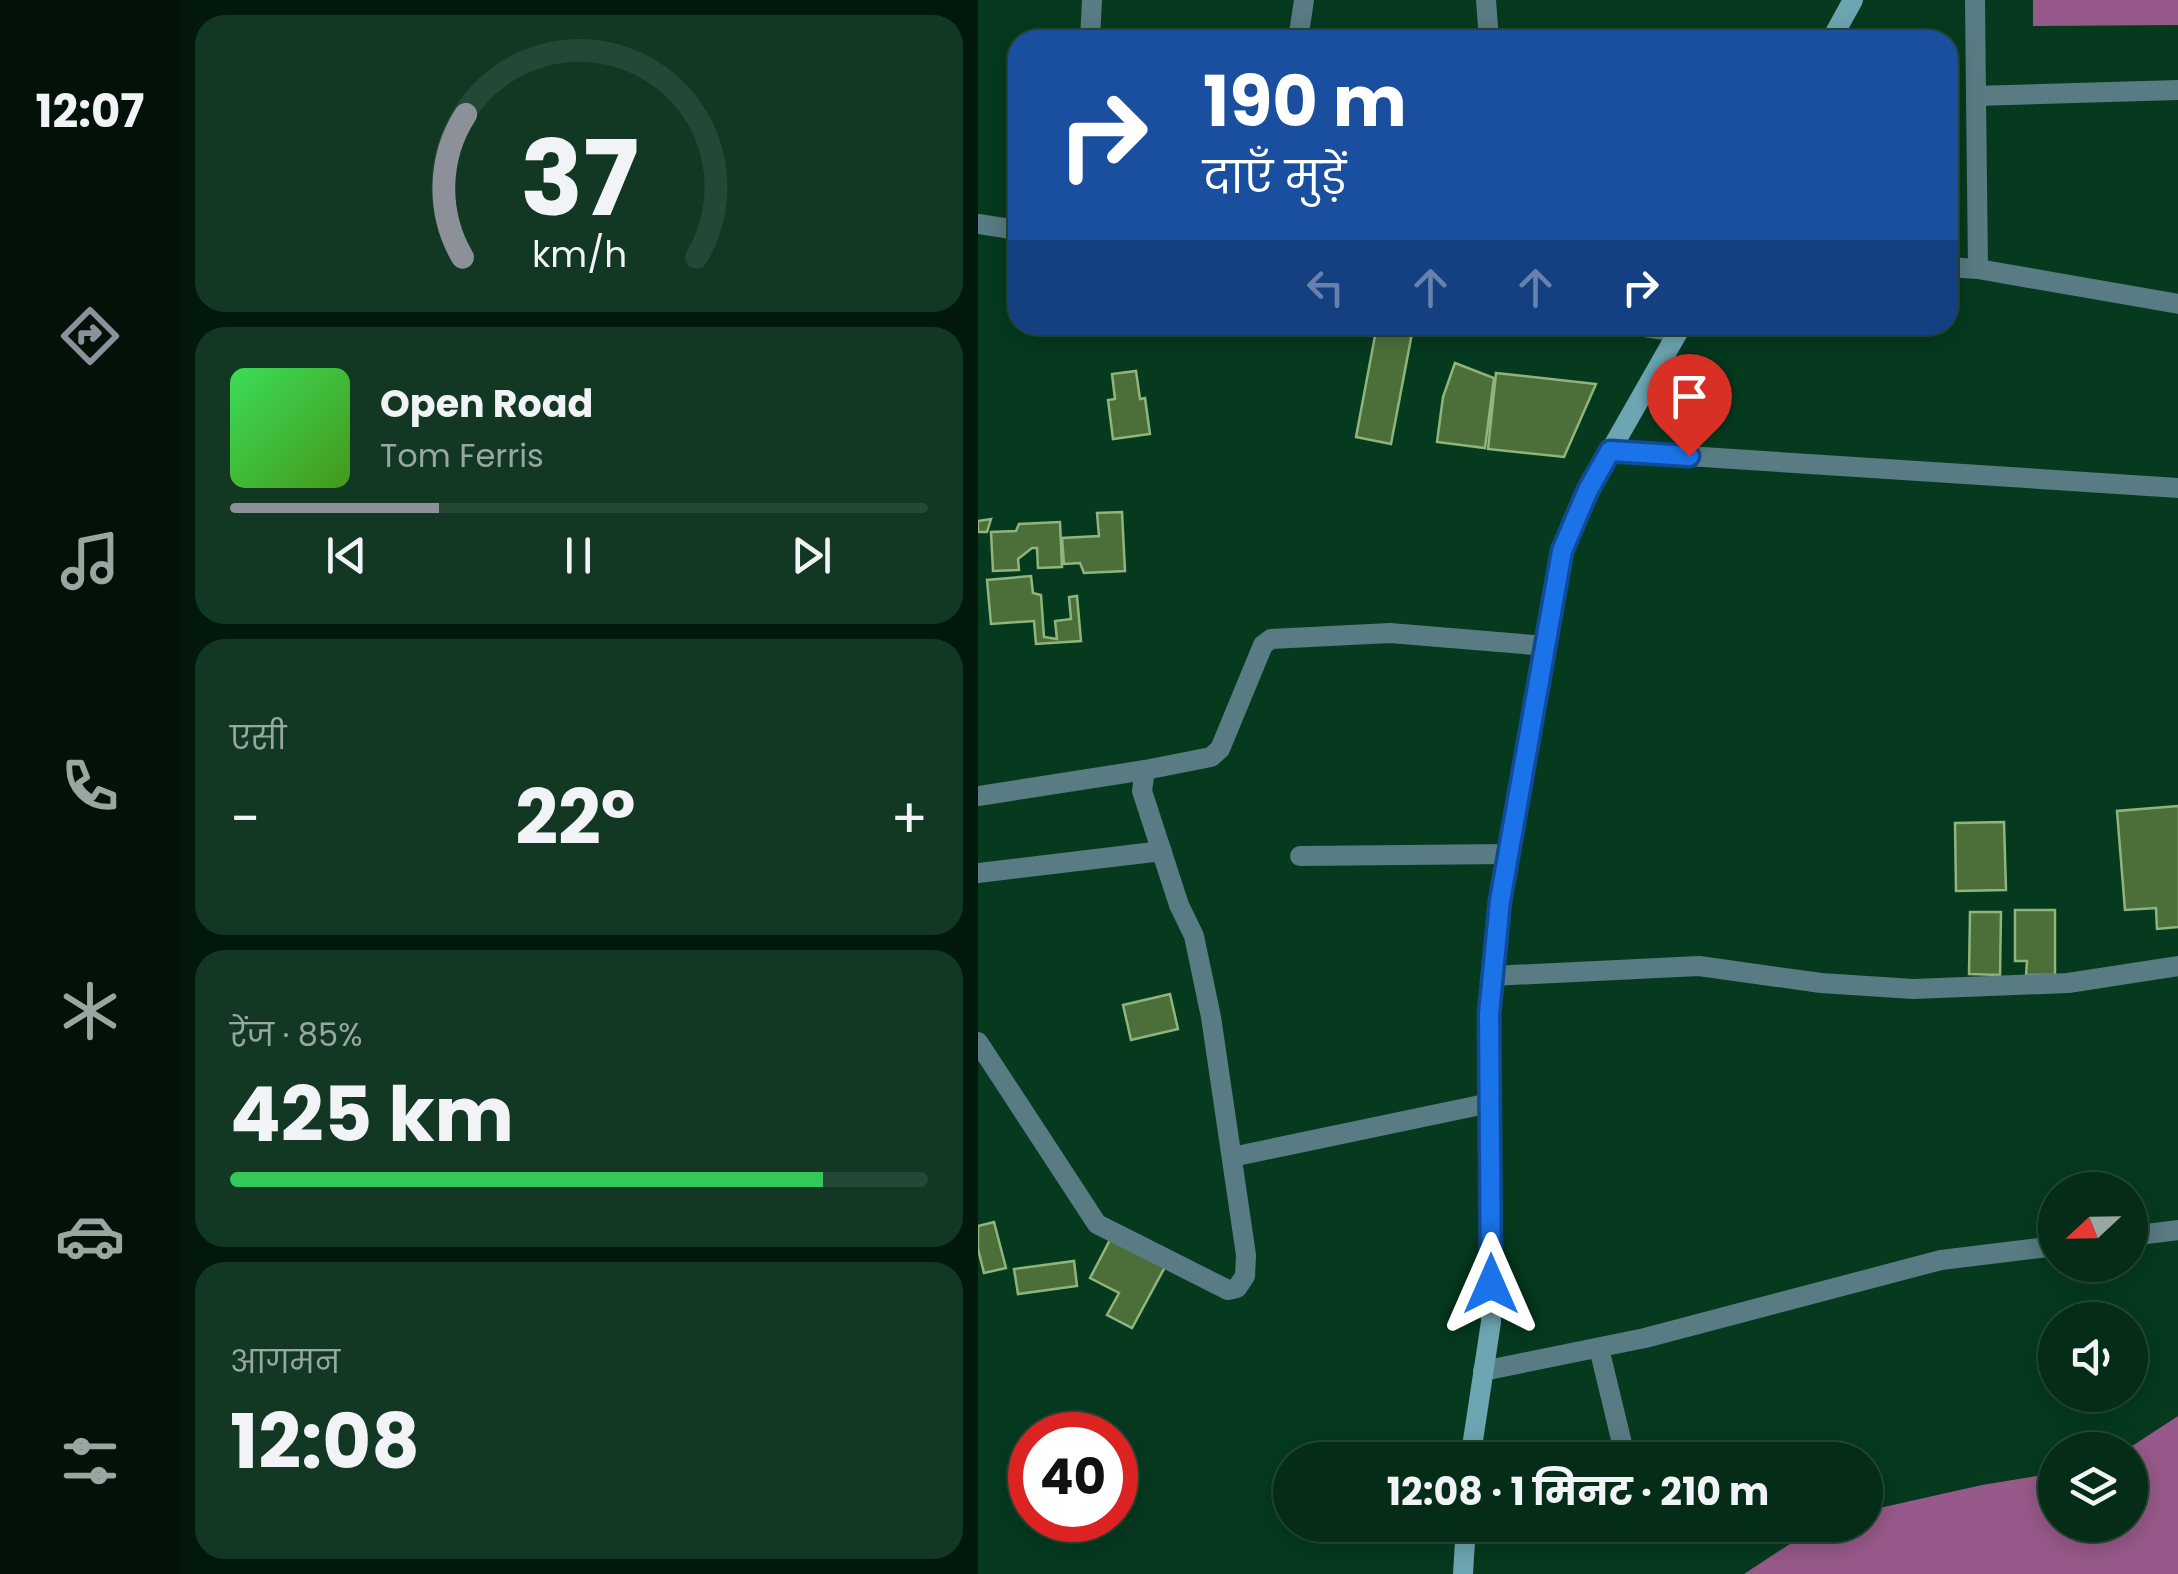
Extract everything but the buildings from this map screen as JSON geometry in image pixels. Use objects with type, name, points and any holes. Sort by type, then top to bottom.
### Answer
[{"type":"street","points":[[1090,30],[1092,0]]},
{"type":"street","points":[[1300,30],[1304,0]]},
{"type":"street","points":[[1486,0],[1488,30]]},
{"type":"street","points":[[1836,30],[1852,0]]},
{"type":"street","points":[[1975,0],[1978,269]]},
{"type":"street","points":[[1976,96],[2178,90]]},
{"type":"street","points":[[978,224],[1008,228]]},
{"type":"street","points":[[1958,268],[2178,304]]},
{"type":"street","points":[[1473,1442],[1491,1322],[1492,976],[1508,854],[1562,551],[1588,490],[1677,335]]},
{"type":"street","points":[[1610,451],[2178,488]]},
{"type":"street","points":[[978,796],[1211,757],[1220,748],[1263,645],[1271,639],[1390,633],[1546,646]]},
{"type":"street","points":[[978,1042],[1096,1224],[1228,1290],[1242,1285],[1246,1255],[1211,1017],[1194,936],[1179,904],[1142,791],[1145,770]]},
{"type":"street","points":[[978,873],[1162,851]]},
{"type":"street","points":[[1300,856],[1508,854]]},
{"type":"street","points":[[1492,976],[1699,966],[1821,982],[1913,988],[2068,983],[2178,966]]},
{"type":"street","points":[[1232,1157],[1490,1103]]},
{"type":"street","points":[[2148,1234],[2178,1230]]},
{"type":"street","points":[[1483,1371],[1646,1338],[1940,1260],[2038,1248]]},
{"type":"street","points":[[1599,1348],[1622,1442]]},
{"type":"street","points":[[1463,1574],[1465,1542]]},
{"type":"shaded area","points":[[2033,0],[2178,0],[2178,25],[2033,26]]},
{"type":"shaded area","points":[[2178,1416],[2178,1574],[1744,1574],[1793,1542],[1883,1542],[1883,1507],[2038,1476],[2038,1542],[2148,1542],[2148,1436]]},
{"type":"route","points":[[1491,1284],[1489,1014],[1496,938],[1562,551],[1610,451],[1689,456]]}]
